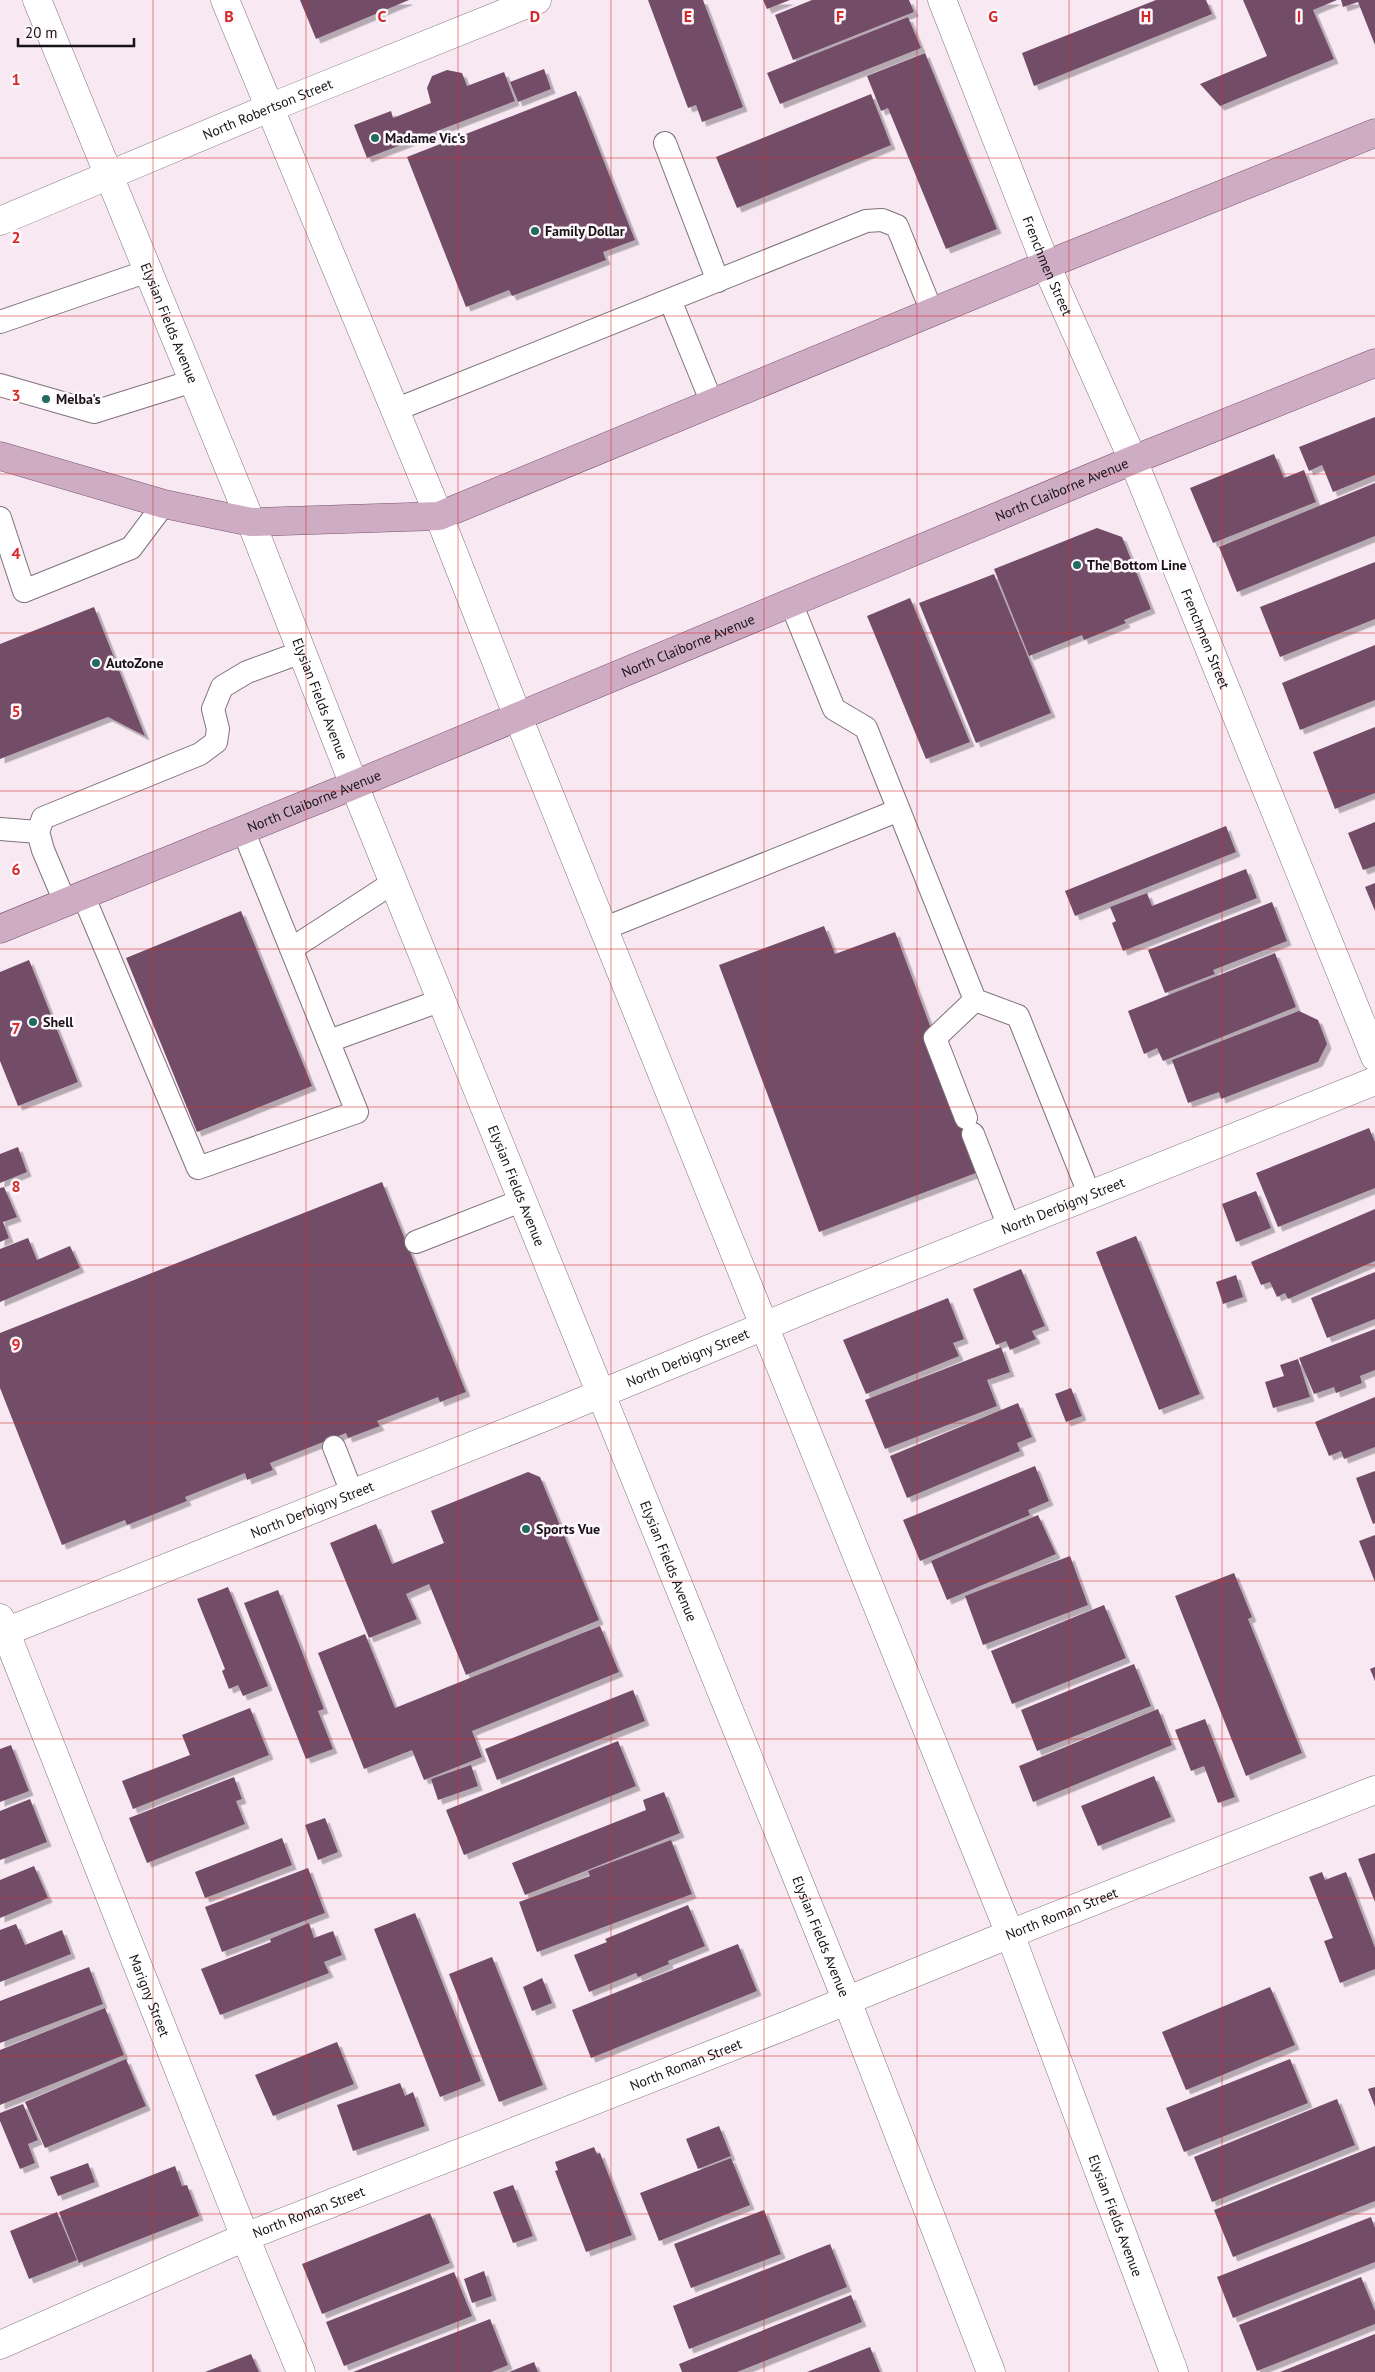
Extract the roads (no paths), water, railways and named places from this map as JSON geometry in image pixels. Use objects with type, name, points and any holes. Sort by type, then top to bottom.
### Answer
[{"type":"main road","points":[[0,456],[164,504],[251,522],[439,516],[1046,265],[1375,133]]},
{"type":"main road","name":"North Claiborne Avenue","points":[[0,929],[354,785],[1134,460],[1375,363]]},
{"type":"street","name":"Elysian Fields Avenue","points":[[37,0],[194,381],[354,785],[847,2001],[991,2372]]},
{"type":"street","name":"Elysian Fields Avenue","points":[[225,0],[439,516],[603,929],[1010,1934],[1174,2372]]},
{"type":"street","name":"North Robertson Street","points":[[0,221],[269,108],[536,0]]},
{"type":"street","name":"Frenchmen Street","points":[[942,0],[1046,265],[1134,460],[1375,1057]]},
{"type":"street","name":"North Derbigny Street","points":[[2,1628],[602,1394],[763,1326],[1375,1081]]},
{"type":"street","name":"Marigny Street","points":[[2,1628],[245,2237],[301,2372]]},
{"type":"street","name":"North Roman Street","points":[[0,2345],[245,2237],[847,2001],[1010,1934],[1375,1790]]},
{"type":"lane","points":[[665,142],[718,281]]},
{"type":"lane","points":[[395,410],[866,222],[882,220],[897,226],[932,312]]},
{"type":"lane","points":[[0,322],[148,272]]},
{"type":"lane","points":[[670,300],[712,403]]},
{"type":"lane","points":[[0,385],[94,412],[194,381]]},
{"type":"lane","points":[[0,518],[24,592],[131,548],[164,504]]},
{"type":"lane","points":[[791,603],[834,710],[866,728],[975,1000],[1018,1016],[1090,1196]]},
{"type":"lane","points":[[243,830],[357,1112],[198,1168],[74,899],[43,850],[38,832],[43,818],[200,754],[216,742],[218,728],[213,708],[222,687],[247,672],[302,652]]},
{"type":"lane","points":[[603,929],[899,810]]},
{"type":"lane","points":[[0,829],[38,832]]},
{"type":"lane","points":[[291,949],[394,882]]},
{"type":"lane","points":[[329,1041],[442,1000]]},
{"type":"lane","points":[[975,1000],[935,1038],[1010,1228]]},
{"type":"lane","points":[[416,1242],[523,1200]]},
{"type":"lane","points":[[334,1447],[352,1493]]},
{"type":"place","name":"Madame Vic's","points":[[375,138]]},
{"type":"place","name":"Family Dollar","points":[[535,231]]},
{"type":"place","name":"Melba's","points":[[46,399]]},
{"type":"place","name":"The Bottom Line","points":[[1077,565]]},
{"type":"place","name":"AutoZone","points":[[96,663]]},
{"type":"place","name":"Shell","points":[[33,1022]]},
{"type":"place","name":"Sports Vue","points":[[526,1529]]}]
